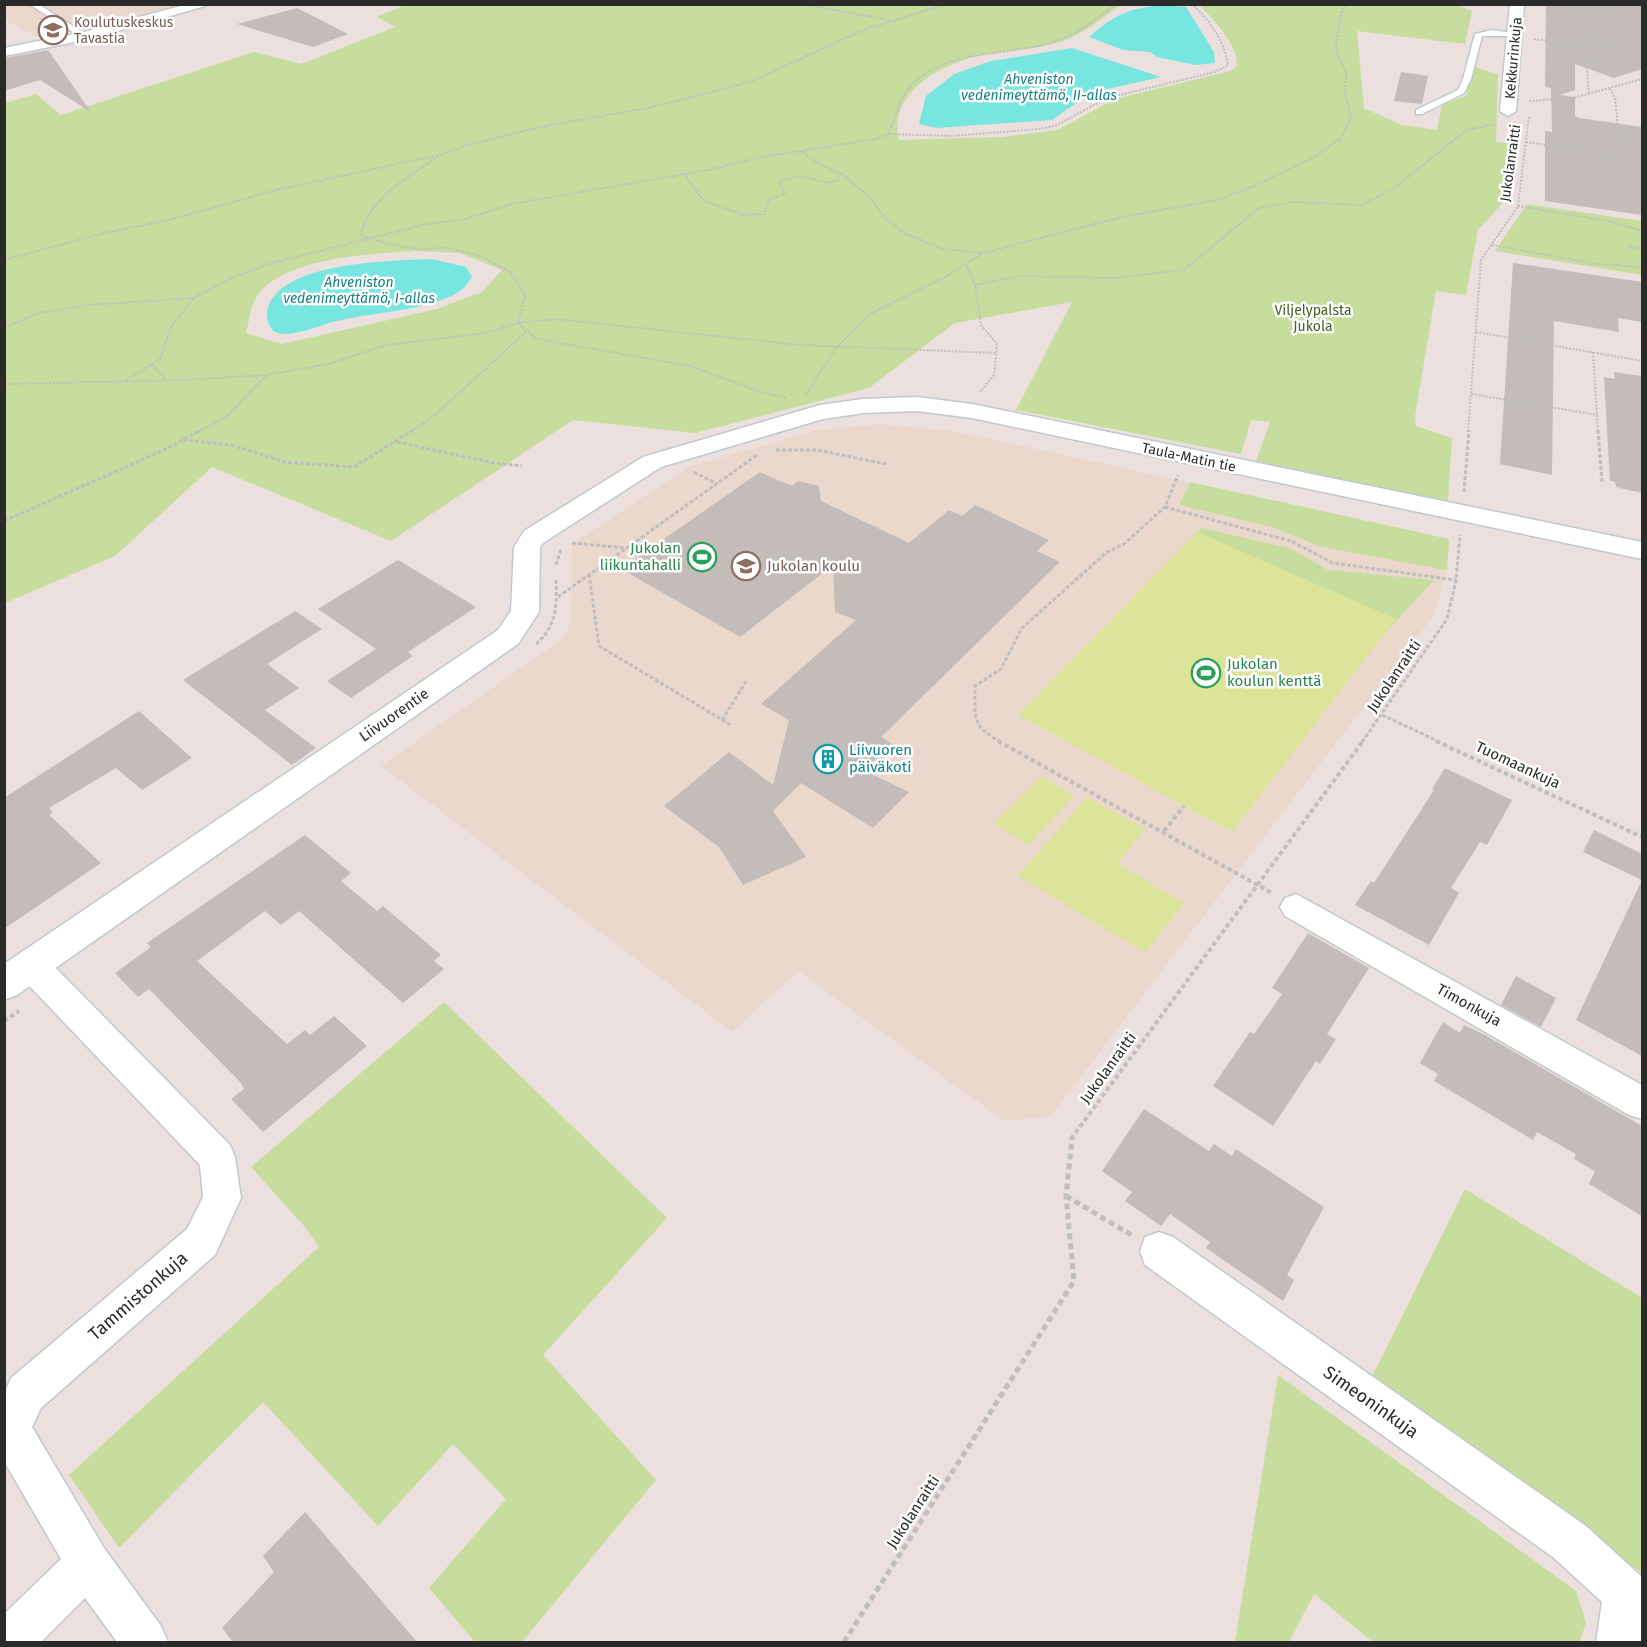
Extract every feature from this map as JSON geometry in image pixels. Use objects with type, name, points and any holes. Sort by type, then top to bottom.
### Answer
[{"type":"street","points":[[4,52],[85,36],[206,4]]},
{"type":"street","name":"Kekkurinkuja","points":[[1514,115],[1517,4]]},
{"type":"street","name":"Taula-Matin tie","points":[[748,446],[811,407],[917,404],[951,408],[1642,551]]},
{"type":"street","name":"Liivuorentie","points":[[18,974],[508,637],[525,612],[527,548],[533,537],[554,521],[652,462],[748,446]]},
{"type":"street","name":"Timonkuja","points":[[1296,907],[1642,1103]]},
{"type":"street","name":"Tammistonkuja","points":[[18,974],[217,1157],[222,1198],[201,1242],[26,1393],[10,1430],[88,1564],[145,1642]]},
{"type":"street","name":"Simeoninkuja","points":[[1159,1251],[1569,1542],[1626,1593],[1619,1642]]},
{"type":"street","points":[[9,1642],[88,1564]]},
{"type":"lane","points":[[32,4],[85,36]]},
{"type":"lane","points":[[1419,112],[1461,91],[1467,79],[1479,34],[1492,32],[1515,34]]},
{"type":"path","points":[[801,4],[891,20]]},
{"type":"path","points":[[4,260],[276,190],[439,155],[471,144],[550,125],[648,108],[750,82],[783,69],[839,40],[891,20],[946,4]]},
{"type":"path","points":[[888,134],[899,104],[909,89],[931,72],[968,57],[1067,38],[1116,4]]},
{"type":"path","points":[[102,382],[127,380],[160,359],[172,325],[194,298],[231,278],[272,263],[422,225],[465,219],[512,204],[684,174],[800,150],[876,139],[888,134],[952,136],[1040,129],[1057,125],[1107,98],[1215,72],[1228,65],[1227,54],[1215,29],[1192,4]]},
{"type":"path","points":[[518,323],[537,339],[690,366],[761,392],[811,407],[837,347],[870,314],[983,253],[1122,217],[1216,200],[1314,157],[1340,139],[1351,119],[1346,92],[1346,72],[1337,55],[1338,22],[1343,7],[1353,4]]},
{"type":"path","points":[[1578,4],[1583,21]]},
{"type":"path","points":[[1604,4],[1604,12]]},
{"type":"path","points":[[1579,9],[1604,12],[1640,24]]},
{"type":"path","points":[[1588,37],[1642,55]]},
{"type":"path","points":[[1532,39],[1585,45],[1588,95]]},
{"type":"path","points":[[1586,65],[1632,51]]},
{"type":"path","points":[[1531,102],[1553,102],[1588,95],[1642,79]]},
{"type":"path","points":[[1610,89],[1615,98],[1618,128],[1642,151]]},
{"type":"path","name":"Jukolanraitti","points":[[1464,494],[1481,260],[1518,206],[1530,110]]},
{"type":"path","points":[[1514,115],[1529,117]]},
{"type":"path","points":[[975,285],[1019,276],[1116,278],[1184,270],[1259,208],[1294,202],[1362,205],[1394,188],[1467,130],[1498,123]]},
{"type":"path","points":[[1526,142],[1642,158]]},
{"type":"path","points":[[800,150],[816,162],[838,172],[869,196],[885,218],[904,233],[943,249],[983,253]]},
{"type":"path","points":[[439,155],[418,173],[386,191],[362,224],[361,236],[417,249],[448,248],[482,256],[510,272],[525,295],[518,323]]},
{"type":"path","points":[[684,174],[704,201],[743,215],[764,214],[769,199],[785,194],[779,181],[801,176],[829,183],[838,180],[838,172]]},
{"type":"path","points":[[1518,206],[1608,221],[1642,231]]},
{"type":"path","points":[[1492,245],[1596,264],[1642,267]]},
{"type":"path","points":[[1627,246],[1642,249]]},
{"type":"path","points":[[951,408],[978,395],[994,375],[997,344],[981,325],[975,285],[966,264]]},
{"type":"path","points":[[4,328],[39,313],[58,310],[194,298]]},
{"type":"path","points":[[4,384],[266,375],[329,364],[386,345],[487,333],[518,323],[556,320],[837,347],[996,353]]},
{"type":"path","points":[[183,440],[231,444],[285,462],[354,467],[397,442],[436,414],[527,331]]},
{"type":"path","points":[[1476,332],[1642,361]]},
{"type":"path","points":[[1593,352],[1602,484]]},
{"type":"path","points":[[152,364],[165,380]]},
{"type":"path","points":[[4,520],[78,490],[225,418],[266,375]]},
{"type":"path","points":[[1472,394],[1597,415]]},
{"type":"path","points":[[397,442],[494,463],[522,466]]},
{"type":"path","points":[[557,597],[717,484],[748,446]]},
{"type":"path","points":[[768,452],[817,450],[886,464]]},
{"type":"path","points":[[690,470],[717,484]]},
{"type":"path","points":[[1179,472],[1165,507],[1124,544],[1107,552],[1022,628],[1001,669],[975,686],[975,720],[982,732],[1164,831],[1257,885]]},
{"type":"path","points":[[1165,507],[1291,541],[1333,563],[1456,579]]},
{"type":"path","name":"Jukolanraitti","points":[[844,1642],[1074,1281],[1066,1196],[1070,1140],[1382,715],[1447,619],[1456,579],[1460,532],[1471,534]]},
{"type":"path","points":[[556,567],[558,555],[565,542],[573,535]]},
{"type":"path","points":[[565,542],[626,548]]},
{"type":"path","points":[[589,574],[599,646],[732,725]]},
{"type":"path","points":[[556,577],[557,612]]},
{"type":"path","points":[[722,720],[747,680]]},
{"type":"path","name":"Tuomaankuja","points":[[1382,715],[1642,837]]},
{"type":"path","points":[[1164,831],[1184,806]]},
{"type":"path","points":[[1066,1196],[1159,1251]]},
{"type":"shaded area","name":"Koulutuskeskus Tavastia","points":[[4,5],[184,5],[41,39],[5,20]]},
{"type":"shaded area","points":[[878,424],[954,431],[1449,539],[1447,570],[1434,615],[1050,1117],[1004,1121],[798,971],[732,1032],[381,766],[562,639],[571,623],[572,544],[688,467],[818,430]]},
{"type":"green space","name":"Viljelypalsta Jukola","points":[[407,4],[1121,5],[1086,30],[1063,41],[978,56],[947,67],[933,75],[919,84],[901,108],[898,123],[899,140],[1001,137],[1057,130],[1115,99],[1230,71],[1236,67],[1237,60],[1230,42],[1199,5],[1455,4],[1472,11],[1465,44],[1357,31],[1364,108],[1402,125],[1437,130],[1442,104],[1466,96],[1474,67],[1498,74],[1496,142],[1512,144],[1507,198],[1478,230],[1466,295],[1436,291],[1415,416],[1416,426],[1452,438],[1448,500],[1436,501],[1256,461],[1270,422],[1251,420],[1241,454],[1016,410],[1072,302],[955,323],[869,388],[695,433],[573,420],[391,541],[212,467],[115,556],[5,603],[5,103],[36,94],[61,115],[254,52],[301,64],[395,27],[377,17]],"holes":[[[414,251],[460,253],[502,270],[482,292],[437,309],[282,344],[246,333],[254,302],[268,284],[305,266],[328,260],[375,254]]]},
{"type":"green space","points":[[1527,204],[1642,221],[1642,275],[1495,251]]},
{"type":"green space","points":[[1190,482],[1449,539],[1447,570],[1322,547],[1272,527],[1179,505]]},
{"type":"green space","points":[[1202,528],[1292,549],[1328,570],[1434,580],[1386,632],[1187,543]]},
{"type":"green space","name":"Jukolan koulun kenttä","points":[[1197,532],[1396,619],[1232,832],[1018,715]]},
{"type":"green space","points":[[1042,776],[1074,796],[1028,845],[994,824]]},
{"type":"green space","points":[[1087,797],[1145,829],[1117,864],[1184,903],[1145,953],[1018,876]]},
{"type":"green space","points":[[444,1002],[667,1218],[543,1355],[656,1480],[522,1642],[475,1642],[429,1588],[506,1499],[453,1444],[378,1526],[263,1402],[119,1548],[69,1475],[319,1247],[304,1226],[251,1167]]},
{"type":"green space","points":[[1465,1189],[1642,1298],[1642,1573],[1370,1381]]},
{"type":"green space","points":[[1278,1375],[1576,1591],[1586,1622],[1580,1642],[1373,1642],[1314,1594],[1289,1642],[1235,1642]]},
{"type":"water","points":[[1162,5],[1186,7],[1214,52],[1215,63],[1195,65],[1157,57],[1150,52],[1123,50],[1089,37],[1122,14],[1140,8]]},
{"type":"water","name":"Ahveniston vedenimeyttämö, II-allas","points":[[1072,48],[1161,77],[1090,93],[1052,120],[937,128],[919,124],[926,96],[954,74],[991,61]]},
{"type":"water","name":"Ahveniston vedenimeyttämö, I-allas","points":[[431,259],[466,267],[472,277],[456,294],[422,306],[351,318],[289,334],[275,332],[268,323],[267,312],[275,295],[291,282],[313,273],[364,263]]},
{"type":"building","points":[[1546,4],[1642,4],[1642,69],[1614,78],[1575,64],[1575,90],[1560,95],[1575,97],[1575,116],[1579,118],[1642,127],[1642,215],[1545,201],[1545,131],[1552,132],[1551,88],[1545,87]]},
{"type":"building","points":[[297,8],[348,34],[313,47],[237,24]]},
{"type":"building","points":[[48,50],[91,112],[40,80],[4,91],[4,58]]},
{"type":"building","points":[[1401,72],[1428,76],[1422,104],[1394,101]]},
{"type":"building","points":[[1513,263],[1642,282],[1642,322],[1618,318],[1619,332],[1554,321],[1552,475],[1500,464]]},
{"type":"building","points":[[1614,372],[1641,376],[1642,493],[1616,487],[1615,482],[1610,481],[1604,377],[1615,379]]},
{"type":"building","points":[[760,472],[792,486],[798,481],[819,486],[821,501],[909,543],[949,510],[962,516],[975,505],[1049,540],[1037,551],[1060,562],[881,737],[893,744],[863,770],[909,792],[873,828],[801,783],[773,811],[806,857],[743,885],[719,847],[664,806],[729,752],[773,785],[789,720],[761,704],[856,620],[835,612],[833,565],[740,637],[621,569]]},
{"type":"building","points":[[398,560],[476,607],[408,652],[413,656],[351,698],[327,681],[376,649],[318,609]]},
{"type":"building","points":[[295,611],[322,629],[267,664],[299,688],[265,710],[316,748],[292,765],[183,680]]},
{"type":"building","points":[[139,711],[192,758],[142,790],[116,768],[49,808],[53,812],[49,815],[101,863],[4,929],[4,798]]},
{"type":"building","points":[[1445,768],[1512,800],[1487,845],[1480,842],[1451,888],[1459,893],[1429,945],[1355,905],[1371,881],[1374,883],[1434,790],[1432,789]]},
{"type":"building","points":[[1594,830],[1642,854],[1642,880],[1583,852]]},
{"type":"building","points":[[305,835],[351,873],[341,881],[377,911],[383,906],[441,955],[434,961],[444,969],[403,1003],[299,911],[281,925],[265,911],[197,961],[287,1044],[305,1030],[310,1035],[334,1016],[367,1046],[263,1132],[231,1099],[244,1089],[241,1083],[149,989],[138,997],[115,973],[151,947],[147,943]]},
{"type":"building","points":[[1642,880],[1642,1056],[1576,1020]]},
{"type":"building","points":[[1308,933],[1369,968],[1327,1034],[1336,1039],[1320,1064],[1316,1061],[1273,1126],[1213,1086],[1250,1032],[1254,1034],[1282,994],[1272,988]]},
{"type":"building","points":[[1516,976],[1556,998],[1541,1027],[1501,1005]]},
{"type":"building","points":[[1443,1022],[1460,1033],[1464,1025],[1485,1035],[1642,1126],[1642,1216],[1589,1184],[1595,1171],[1574,1159],[1576,1154],[1537,1132],[1533,1140],[1434,1081],[1438,1074],[1420,1063]]},
{"type":"building","points":[[1144,1109],[1209,1151],[1214,1144],[1232,1156],[1236,1149],[1324,1207],[1287,1275],[1294,1280],[1283,1301],[1206,1248],[1210,1242],[1170,1214],[1161,1226],[1125,1201],[1132,1192],[1102,1171]]},
{"type":"building","points":[[305,1512],[417,1642],[233,1642],[222,1628],[274,1572],[263,1556]]},
{"type":"place","name":"Koulutuskeskus Tavastia","points":[[53,30]]},
{"type":"place","name":"Jukolan liikuntahalli","points":[[702,557]]},
{"type":"place","name":"Jukolan koulu","points":[[746,566]]},
{"type":"place","name":"Jukolan koulun kenttä","points":[[1206,673]]},
{"type":"place","name":"Liivuoren päiväkoti","points":[[828,759]]}]
